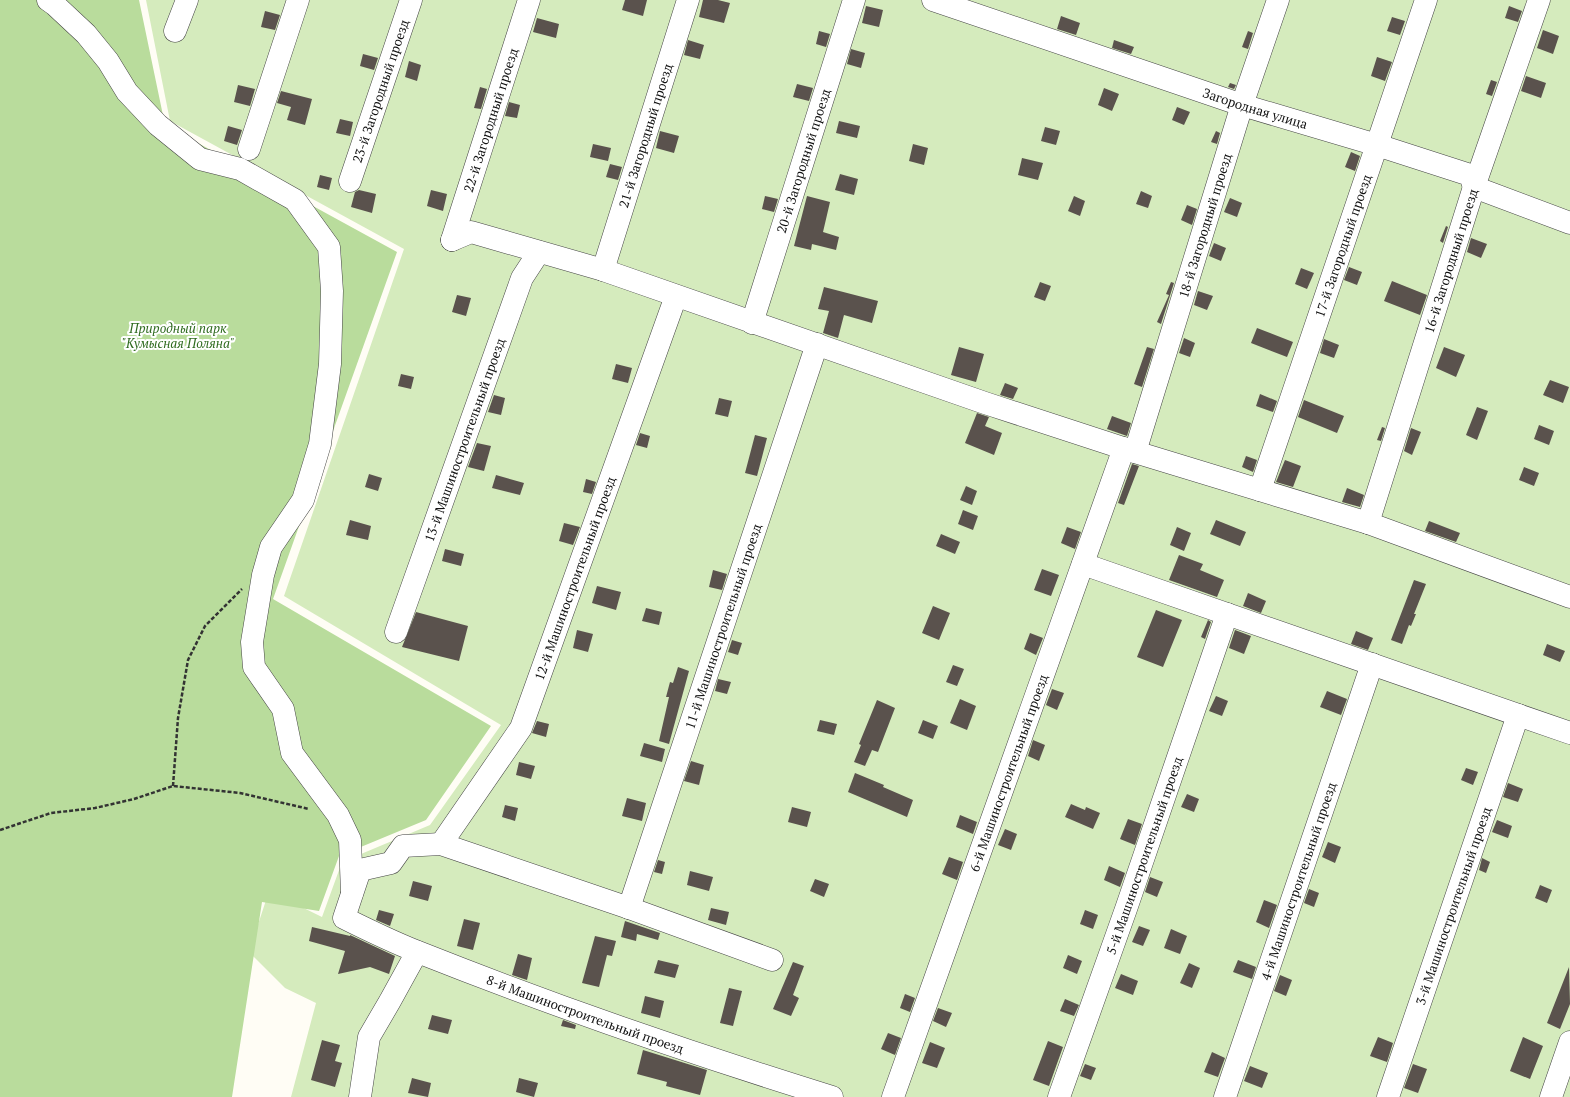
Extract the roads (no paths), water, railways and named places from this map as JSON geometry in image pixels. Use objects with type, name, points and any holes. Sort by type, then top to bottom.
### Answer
[{"type":"street","points":[[48,0],[86,34],[108,61],[128,92],[158,125],[200,160],[240,169],[295,200],[329,247],[332,291],[330,364],[320,444],[304,500],[271,547],[263,575],[252,642],[254,667],[283,708],[292,753],[338,815],[350,840],[352,893]]},
{"type":"street","points":[[176,31],[187,0]]},
{"type":"street","points":[[249,149],[298,0]]},
{"type":"street","name":"23-й Загородный проезд","points":[[350,181],[411,0]]},
{"type":"street","name":"22-й Загородный проезд","points":[[529,0],[452,240],[471,232],[539,252]]},
{"type":"street","name":"21-й Загородный проезд","points":[[602,270],[688,0]]},
{"type":"street","name":"20-й Загородный проезд","points":[[752,323],[854,0]]},
{"type":"street","name":"Загородная улица","points":[[933,0],[1242,105],[1377,145],[1470,175],[1474,187]]},
{"type":"street","name":"18-й Загородный проезд","points":[[1130,450],[1242,105],[1278,0]]},
{"type":"street","name":"17-й Загородный проезд","points":[[1260,490],[1426,0]]},
{"type":"street","name":"16-й Загородный проезд","points":[[1368,523],[1474,187],[1539,0]]},
{"type":"street","points":[[1474,187],[1570,223]]},
{"type":"street","points":[[539,252],[602,270],[974,400],[1130,450],[1368,523],[1570,597]]},
{"type":"street","name":"13-й Машиностроительный проезд","points":[[396,632],[522,278],[539,252]]},
{"type":"street","name":"12-й Машиностроительный проезд","points":[[441,844],[521,728],[676,296]]},
{"type":"street","name":"11-й Машиностроительный проезд","points":[[629,908],[817,344]]},
{"type":"street","name":"6-й Машиностроительный проезд","points":[[893,1097],[1083,564],[1130,450]]},
{"type":"street","points":[[1083,564],[1570,734]]},
{"type":"street","name":"5-й Машиностроительный проезд","points":[[1059,1097],[1126,909],[1227,614]]},
{"type":"street","name":"4-й Машиностроительный проезд","points":[[1225,1097],[1372,664]]},
{"type":"street","name":"3-й Машиностроительный проезд","points":[[1388,1097],[1518,716]]},
{"type":"street","points":[[352,893],[360,870],[391,863],[403,846],[441,844],[629,908],[772,960]]},
{"type":"street","name":"8-й Машиностроительный проезд","points":[[352,893],[344,918],[417,952],[623,1028],[736,1067],[832,1097]]},
{"type":"street","points":[[360,1097],[369,1037],[417,952]]},
{"type":"street","points":[[1551,1097],[1570,1042]]},
{"type":"park label","name":"Природный парк \"Кумысная Поляна\"","points":[[178,336]]}]
